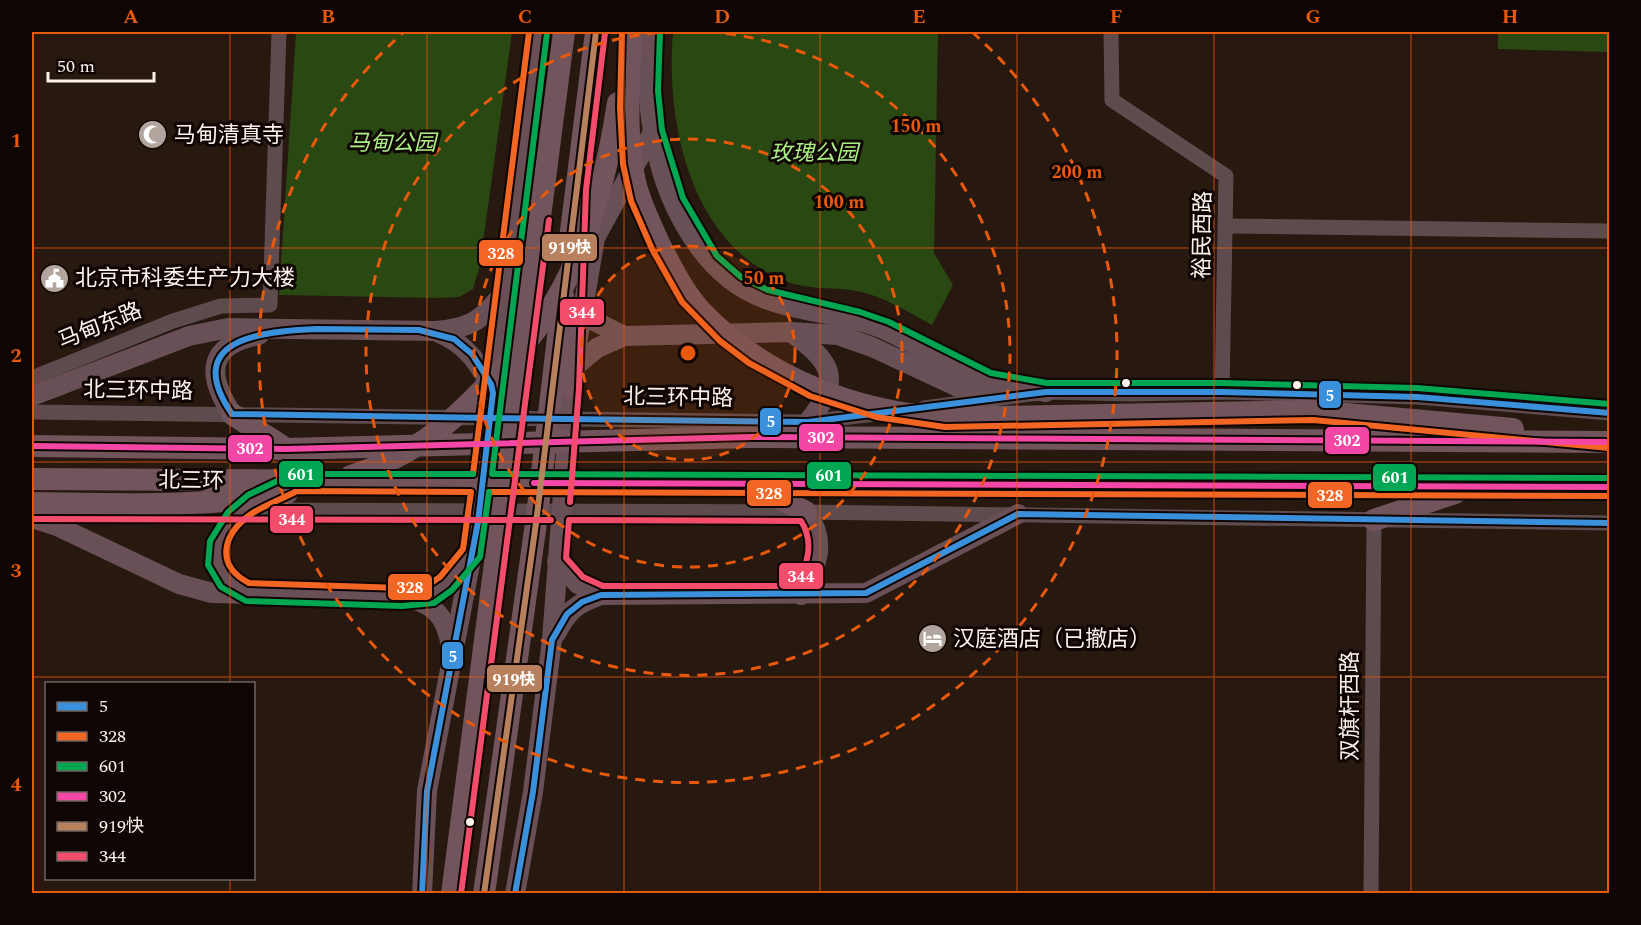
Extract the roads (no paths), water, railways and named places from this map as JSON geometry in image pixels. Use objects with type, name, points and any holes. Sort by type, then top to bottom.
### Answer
[{"type":"highway","points":[[452,894],[564,32]]},
{"type":"highway","points":[[484,894],[536,523],[565,391],[577,189],[596,32]]},
{"type":"highway","points":[[630,32],[627,123],[635,182],[652,230],[674,273],[700,310],[761,361],[804,384],[853,403],[908,416],[946,418],[1313,411],[1610,441]]},
{"type":"highway","points":[[32,503],[162,504],[285,494],[375,468],[428,441],[512,359],[545,316],[572,266],[588,223],[613,132],[630,32]]},
{"type":"highway","points":[[582,146],[639,32]]},
{"type":"highway","points":[[232,414],[286,449]]},
{"type":"highway","points":[[751,437],[808,422]]},
{"type":"highway","name":"北三环","points":[[32,446],[286,449],[751,437],[1610,441]]},
{"type":"highway","name":"北三环","points":[[32,479],[1610,487]]},
{"type":"highway","points":[[242,510],[295,482]]},
{"type":"highway","points":[[751,484],[806,512]]},
{"type":"highway","points":[[1374,520],[1473,487]]},
{"type":"main road","points":[[422,894],[427,790],[478,522],[538,32]]},
{"type":"main road","points":[[651,32],[649,91],[653,132],[662,167],[690,231],[710,262],[735,285],[765,299],[857,320],[885,330],[988,382],[1046,392]]},
{"type":"main road","points":[[515,894],[533,792],[552,640],[565,391],[583,310],[595,238],[653,132]]},
{"type":"main road","points":[[32,396],[189,336],[228,328],[435,331],[457,329],[476,323],[506,290]]},
{"type":"main road","points":[[583,310],[592,320],[624,336]]},
{"type":"main road","points":[[232,414],[214,382],[215,366],[222,350],[240,339],[291,329]]},
{"type":"main road","points":[[435,331],[461,345],[474,358],[493,397]]},
{"type":"main road","points":[[565,391],[597,348],[624,336],[791,332],[837,335],[873,347],[988,401]]},
{"type":"main road","points":[[791,332],[820,354],[828,372],[828,386],[823,404],[808,422]]},
{"type":"main road","points":[[242,510],[226,529],[216,548],[215,564],[226,580],[246,592]]},
{"type":"main road","points":[[801,595],[819,558],[819,542],[815,524],[806,512]]},
{"type":"main road","points":[[552,640],[567,614],[582,602],[601,595],[866,593],[1018,514]]},
{"type":"main road","points":[[32,518],[57,526],[179,584],[212,593],[402,597],[431,594],[446,584],[472,553]]},
{"type":"main road","points":[[557,561],[578,584],[601,595]]},
{"type":"main road","points":[[402,597],[426,603],[443,620],[450,640],[452,657]]},
{"type":"street","name":"马甸东路","points":[[32,378],[173,321],[221,306],[270,305],[279,32]]},
{"type":"street","name":"裕民西路","points":[[1111,32],[1112,100],[1226,176],[1222,392]]},
{"type":"street","points":[[1226,226],[1610,231]]},
{"type":"street","name":"北三环中路","points":[[32,412],[808,422],[1046,392],[1131,394],[1222,392],[1417,397],[1610,413]]},
{"type":"street","points":[[32,510],[806,512],[1610,523]]},
{"type":"street","name":"双旗杆西路","points":[[1371,894],[1374,520]]},
{"type":"place","name":"马甸清真寺","points":[[153,135]]},
{"type":"place","name":"北京市科委生产力大楼","points":[[54,278]]},
{"type":"place","name":"汉庭酒店（已撤店）","points":[[932,639]]},
{"type":"park label","name":"马甸公园","points":[[392,143]]},
{"type":"park label","name":"玫瑰公园","points":[[814,153]]}]
